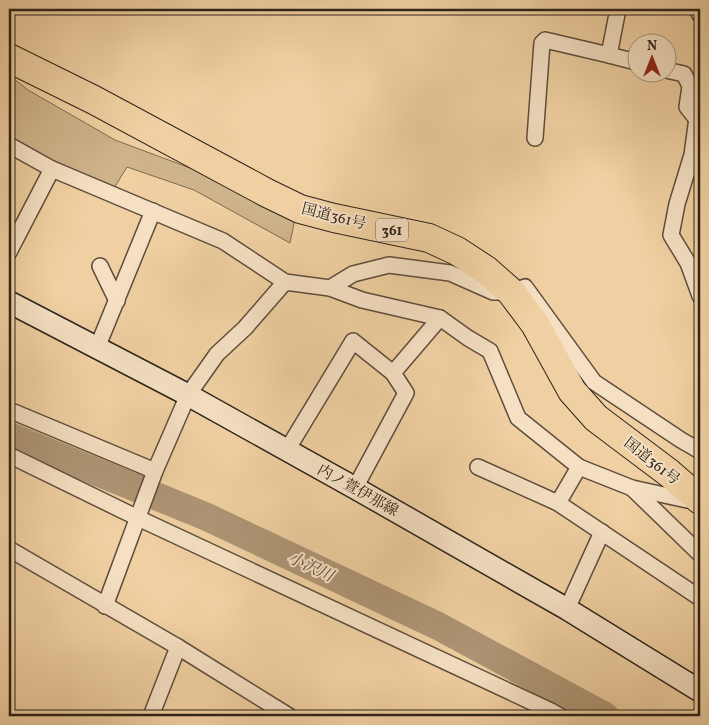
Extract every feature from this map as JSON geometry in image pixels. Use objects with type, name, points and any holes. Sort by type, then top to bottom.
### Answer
[{"type":"highway","name":"国道361号","points":[[9,58],[94,100],[300,209],[429,238],[457,251],[486,270],[511,292],[535,324],[572,391],[596,418],[669,473],[699,499]]},
{"type":"main road","name":"内ノ萱伊那線","points":[[9,302],[188,395],[356,488],[567,609],[700,692]]},
{"type":"street","points":[[610,55],[618,9]]},
{"type":"street","points":[[697,9],[700,15]]},
{"type":"street","points":[[535,138],[542,43],[545,40],[626,59]]},
{"type":"street","points":[[676,72],[684,74],[690,86],[687,108],[695,117],[699,116]]},
{"type":"street","points":[[700,96],[696,159],[677,204],[672,235],[688,263],[700,296]]},
{"type":"street","points":[[9,144],[52,169],[223,241],[285,282],[330,288],[362,300],[440,318],[490,351],[518,418],[579,466],[632,488],[687,500],[699,499]]},
{"type":"street","points":[[9,252],[52,169]]},
{"type":"street","points":[[97,348],[153,211]]},
{"type":"street","points":[[330,288],[353,274],[389,265],[450,273],[493,292],[511,292],[525,287],[594,382],[700,451]]},
{"type":"street","points":[[100,266],[116,301]]},
{"type":"street","points":[[105,606],[154,473],[188,395],[217,354],[245,328],[285,282]]},
{"type":"street","points":[[393,373],[440,318]]},
{"type":"street","points":[[286,450],[353,341],[393,373],[406,393],[356,488]]},
{"type":"street","points":[[9,410],[154,473]]},
{"type":"street","points":[[9,455],[138,518],[560,716]]},
{"type":"street","points":[[558,503],[579,466]]},
{"type":"street","points":[[478,467],[558,503],[700,598]]},
{"type":"street","points":[[632,488],[700,554]]},
{"type":"street","points":[[567,609],[602,532]]},
{"type":"street","points":[[9,549],[178,647],[288,716]]},
{"type":"street","points":[[151,716],[178,647]]},
{"type":"shaded area","points":[[9,75],[28,90],[115,140],[249,190],[295,219],[290,243],[194,190],[127,167],[114,188],[87,186],[9,139]]},
{"type":"waterway","name":"小沢川","points":[[9,436],[207,517],[438,626],[605,716]]}]
